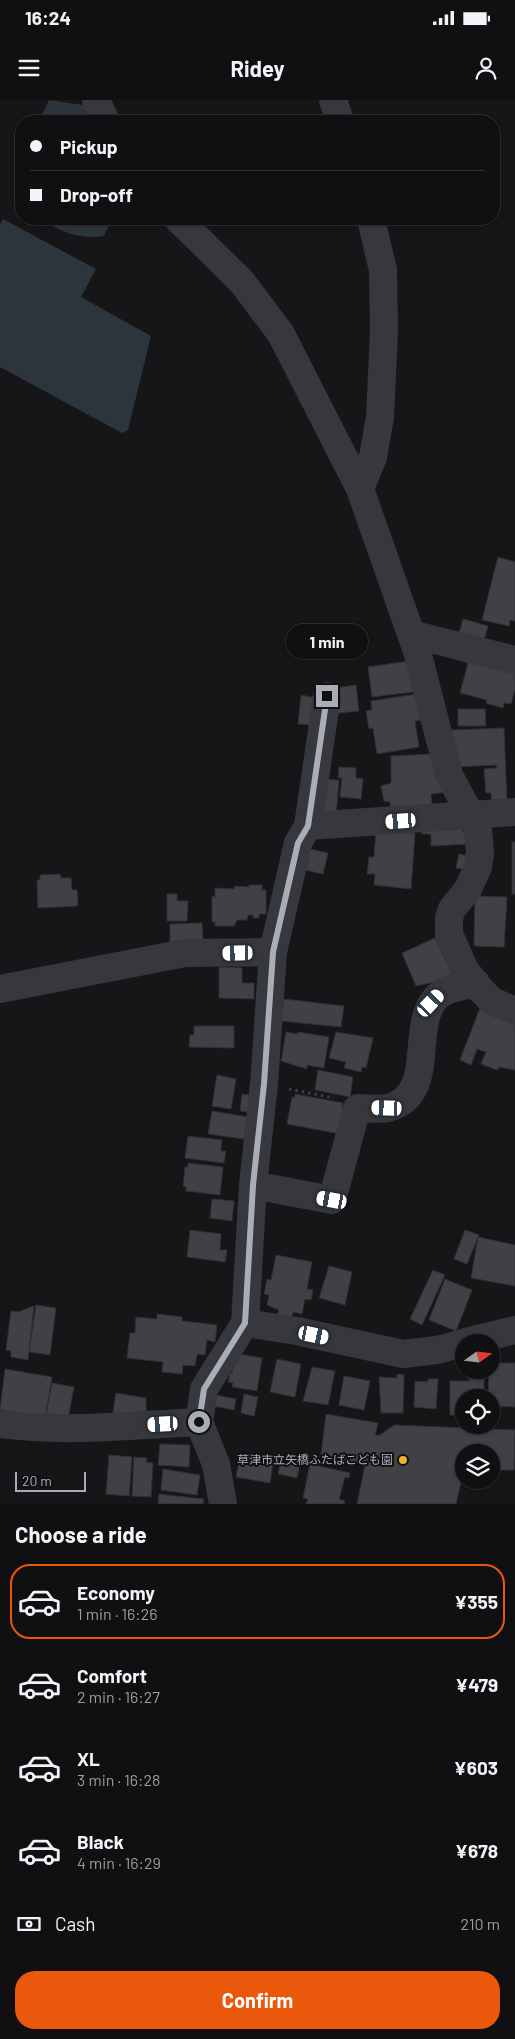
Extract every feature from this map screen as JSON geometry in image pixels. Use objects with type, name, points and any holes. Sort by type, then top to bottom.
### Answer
[{"type":"street","points":[[96,100],[103,115]]},
{"type":"street","points":[[333,100],[338,115]]},
{"type":"street","points":[[184,225],[242,282],[281,334],[360,489],[411,634],[449,775],[478,829],[480,853],[478,867],[468,889],[452,909],[449,918],[449,934],[465,970],[476,983],[492,1001],[515,1011]]},
{"type":"street","points":[[360,489],[373,457],[380,417],[384,331],[383,270],[373,225]]},
{"type":"street","points":[[411,634],[515,660]]},
{"type":"street","points":[[223,1504],[216,1464],[199,1422],[204,1389],[245,1323],[253,1185],[264,1084],[273,952],[298,843],[308,826],[327,696]]},
{"type":"street","points":[[308,826],[515,812]]},
{"type":"street","points":[[0,989],[186,953],[273,952]]},
{"type":"street","points":[[253,1185],[332,1200],[357,1108],[387,1108],[400,1102],[419,1076],[422,1060],[420,1048],[431,1003],[440,993],[476,983]]},
{"type":"street","points":[[245,1323],[297,1331],[403,1354],[437,1350],[455,1345]]},
{"type":"street","points":[[499,1334],[515,1330]]},
{"type":"street","points":[[0,1424],[23,1427],[91,1428],[199,1422]]},
{"type":"path","points":[[264,1084],[348,1101],[357,1108]]},
{"type":"shaded area","points":[[49,100],[83,105],[87,115],[42,115]]},
{"type":"shaded area","points":[[3,219],[96,269],[81,297],[151,336],[128,430],[122,433],[0,367],[0,224]]},
{"type":"shaded area","points":[[51,225],[109,225],[104,236],[95,237],[70,234]]},
{"type":"building","points":[[498,557],[515,562],[515,621],[510,620],[509,626],[482,620]]},
{"type":"building","points":[[463,619],[488,626],[484,640],[459,633]]},
{"type":"building","points":[[468,652],[515,668],[515,689],[511,704],[504,703],[503,708],[486,703],[487,700],[460,693],[468,663],[465,662]]},
{"type":"building","points":[[409,661],[413,692],[372,697],[368,667]]},
{"type":"building","points":[[356,685],[359,711],[331,714],[328,689]]},
{"type":"building","points":[[417,694],[421,720],[415,721],[419,747],[377,754],[373,728],[369,729],[366,711],[372,710],[371,701]]},
{"type":"building","points":[[301,695],[321,699],[314,725],[298,724]]},
{"type":"building","points":[[458,709],[485,709],[486,726],[458,726]]},
{"type":"building","points":[[504,728],[507,802],[492,802],[491,793],[486,793],[484,769],[497,768],[496,765],[454,767],[452,730]]},
{"type":"building","points":[[433,754],[447,792],[431,794],[432,812],[391,811],[390,802],[384,801],[381,786],[391,783],[391,756]]},
{"type":"building","points":[[339,767],[356,768],[356,778],[363,779],[361,799],[340,797],[342,778],[338,778]]},
{"type":"building","points":[[318,779],[339,780],[336,816],[315,815]]},
{"type":"building","points":[[462,822],[463,832],[468,831],[469,844],[431,846],[431,834],[422,834],[421,825]]},
{"type":"building","points":[[376,830],[415,833],[411,889],[374,885],[375,874],[367,874],[369,857],[374,857]]},
{"type":"building","points":[[512,842],[515,842],[515,894],[512,894]]},
{"type":"building","points":[[310,849],[328,853],[323,874],[305,870]]},
{"type":"building","points":[[459,854],[468,856],[466,869],[456,868]]},
{"type":"building","points":[[60,874],[61,878],[71,878],[72,890],[77,890],[78,906],[38,908],[37,880],[40,880],[40,875]]},
{"type":"building","points":[[249,885],[262,885],[262,890],[266,890],[266,914],[259,914],[259,918],[253,918],[253,915],[248,915],[247,920],[237,920],[234,926],[215,926],[215,922],[212,922],[212,896],[215,897],[215,888],[234,889],[234,886],[249,887]]},
{"type":"building","points":[[167,894],[177,894],[177,901],[188,901],[187,921],[167,921]]},
{"type":"building","points":[[475,896],[507,897],[504,947],[474,946]]},
{"type":"building","points":[[202,923],[203,940],[170,945],[170,924]]},
{"type":"building","points":[[435,938],[452,974],[434,982],[416,986],[402,953]]},
{"type":"building","points":[[219,967],[242,968],[242,983],[254,983],[254,999],[219,998]]},
{"type":"building","points":[[284,999],[344,1006],[341,1027],[281,1021]]},
{"type":"building","points":[[480,1008],[515,1022],[515,1070],[499,1067],[497,1070],[481,1064],[486,1052],[477,1049],[471,1065],[460,1060]]},
{"type":"building","points":[[194,1026],[234,1026],[234,1048],[189,1047],[190,1035],[194,1035]]},
{"type":"building","points":[[286,1032],[329,1037],[324,1068],[307,1065],[307,1069],[281,1061]]},
{"type":"building","points":[[336,1032],[373,1038],[366,1068],[362,1067],[361,1072],[344,1068],[346,1062],[329,1058]]},
{"type":"building","points":[[318,1070],[353,1077],[350,1097],[315,1090]]},
{"type":"building","points":[[217,1075],[236,1079],[231,1109],[212,1106]]},
{"type":"building","points":[[242,1094],[251,1095],[249,1112],[240,1111]]},
{"type":"building","points":[[295,1094],[343,1103],[342,1107],[346,1108],[341,1134],[287,1124],[292,1097],[295,1098]]},
{"type":"building","points":[[212,1111],[248,1117],[244,1139],[208,1134]]},
{"type":"building","points":[[188,1136],[222,1140],[221,1151],[226,1151],[224,1163],[185,1158]]},
{"type":"building","points":[[188,1163],[223,1167],[220,1195],[186,1191],[186,1187],[183,1186],[185,1167],[188,1167]]},
{"type":"building","points":[[212,1199],[234,1201],[232,1221],[210,1218]]},
{"type":"building","points":[[190,1230],[221,1234],[220,1250],[227,1250],[225,1262],[187,1257]]},
{"type":"building","points":[[465,1230],[479,1235],[467,1264],[454,1259]]},
{"type":"building","points":[[478,1237],[515,1245],[515,1286],[471,1278]]},
{"type":"building","points":[[276,1255],[312,1262],[307,1289],[313,1290],[311,1300],[305,1299],[302,1314],[293,1312],[291,1323],[276,1320],[279,1310],[267,1305],[269,1295],[264,1294],[267,1279],[271,1280]]},
{"type":"building","points":[[329,1266],[352,1272],[345,1305],[319,1298]]},
{"type":"building","points":[[433,1270],[445,1275],[422,1325],[410,1319]]},
{"type":"building","points":[[445,1279],[472,1290],[456,1331],[429,1320]]},
{"type":"building","points":[[36,1305],[56,1308],[50,1355],[29,1352]]},
{"type":"building","points":[[34,1306],[28,1360],[11,1357],[11,1351],[6,1350],[11,1311],[18,1312]]},
{"type":"building","points":[[157,1314],[182,1317],[182,1321],[217,1325],[215,1342],[207,1340],[205,1355],[197,1354],[195,1366],[183,1365],[182,1374],[162,1372],[163,1362],[127,1358],[130,1333],[135,1333],[136,1317],[157,1319]]},
{"type":"building","points":[[239,1354],[262,1358],[257,1391],[232,1387],[233,1383],[228,1382],[234,1361],[238,1362]]},
{"type":"building","points":[[277,1359],[301,1364],[295,1397],[270,1392]]},
{"type":"building","points":[[500,1363],[515,1363],[515,1407],[500,1406],[500,1389],[488,1389],[489,1379],[500,1379]]},
{"type":"building","points":[[312,1367],[335,1371],[328,1405],[303,1401]]},
{"type":"building","points":[[5,1369],[52,1377],[45,1418],[0,1410]]},
{"type":"building","points":[[397,1374],[404,1375],[403,1413],[381,1413],[379,1377],[397,1378]]},
{"type":"building","points":[[344,1376],[370,1381],[364,1410],[339,1405]]},
{"type":"building","points":[[428,1379],[438,1379],[436,1409],[414,1407],[415,1381],[428,1382]]},
{"type":"building","points":[[469,1379],[484,1379],[484,1389],[455,1389],[455,1415],[450,1415],[450,1381],[469,1381]]},
{"type":"building","points":[[52,1383],[74,1387],[68,1419],[46,1415]]},
{"type":"building","points":[[116,1393],[146,1398],[146,1418],[112,1418]]},
{"type":"building","points":[[244,1394],[258,1397],[254,1416],[241,1413]]},
{"type":"building","points":[[215,1395],[236,1399],[234,1410],[213,1406]]},
{"type":"building","name":"草津市立矢橋ふたばこども園","points":[[326,1414],[378,1423],[375,1435],[380,1435],[394,1425],[455,1428],[455,1434],[500,1434],[500,1429],[515,1430],[514,1470],[500,1470],[500,1444],[455,1444],[455,1489],[459,1489],[456,1504],[357,1504],[365,1465],[321,1455]]},
{"type":"building","points":[[160,1444],[190,1445],[189,1467],[158,1465]]},
{"type":"building","points":[[109,1455],[132,1457],[129,1496],[106,1494]]},
{"type":"building","points":[[134,1457],[147,1458],[146,1462],[153,1463],[151,1497],[132,1496]]},
{"type":"building","points":[[240,1457],[273,1464],[270,1483],[236,1477]]},
{"type":"building","points":[[281,1460],[300,1463],[297,1478],[278,1474]]},
{"type":"building","points":[[310,1464],[350,1473],[349,1478],[345,1477],[339,1499],[345,1501],[344,1504],[306,1504],[308,1499],[303,1498]]},
{"type":"building","points":[[163,1469],[200,1475],[197,1495],[161,1490]]},
{"type":"building","points":[[159,1494],[204,1499],[203,1504],[158,1504]]},
{"type":"place","name":"草津市立矢橋ふたばこども園","points":[[403,1460]]},
{"type":"route","points":[[199,1422],[204,1389],[245,1323],[253,1185],[264,1084],[273,952],[298,843],[308,826],[327,696]]}]
